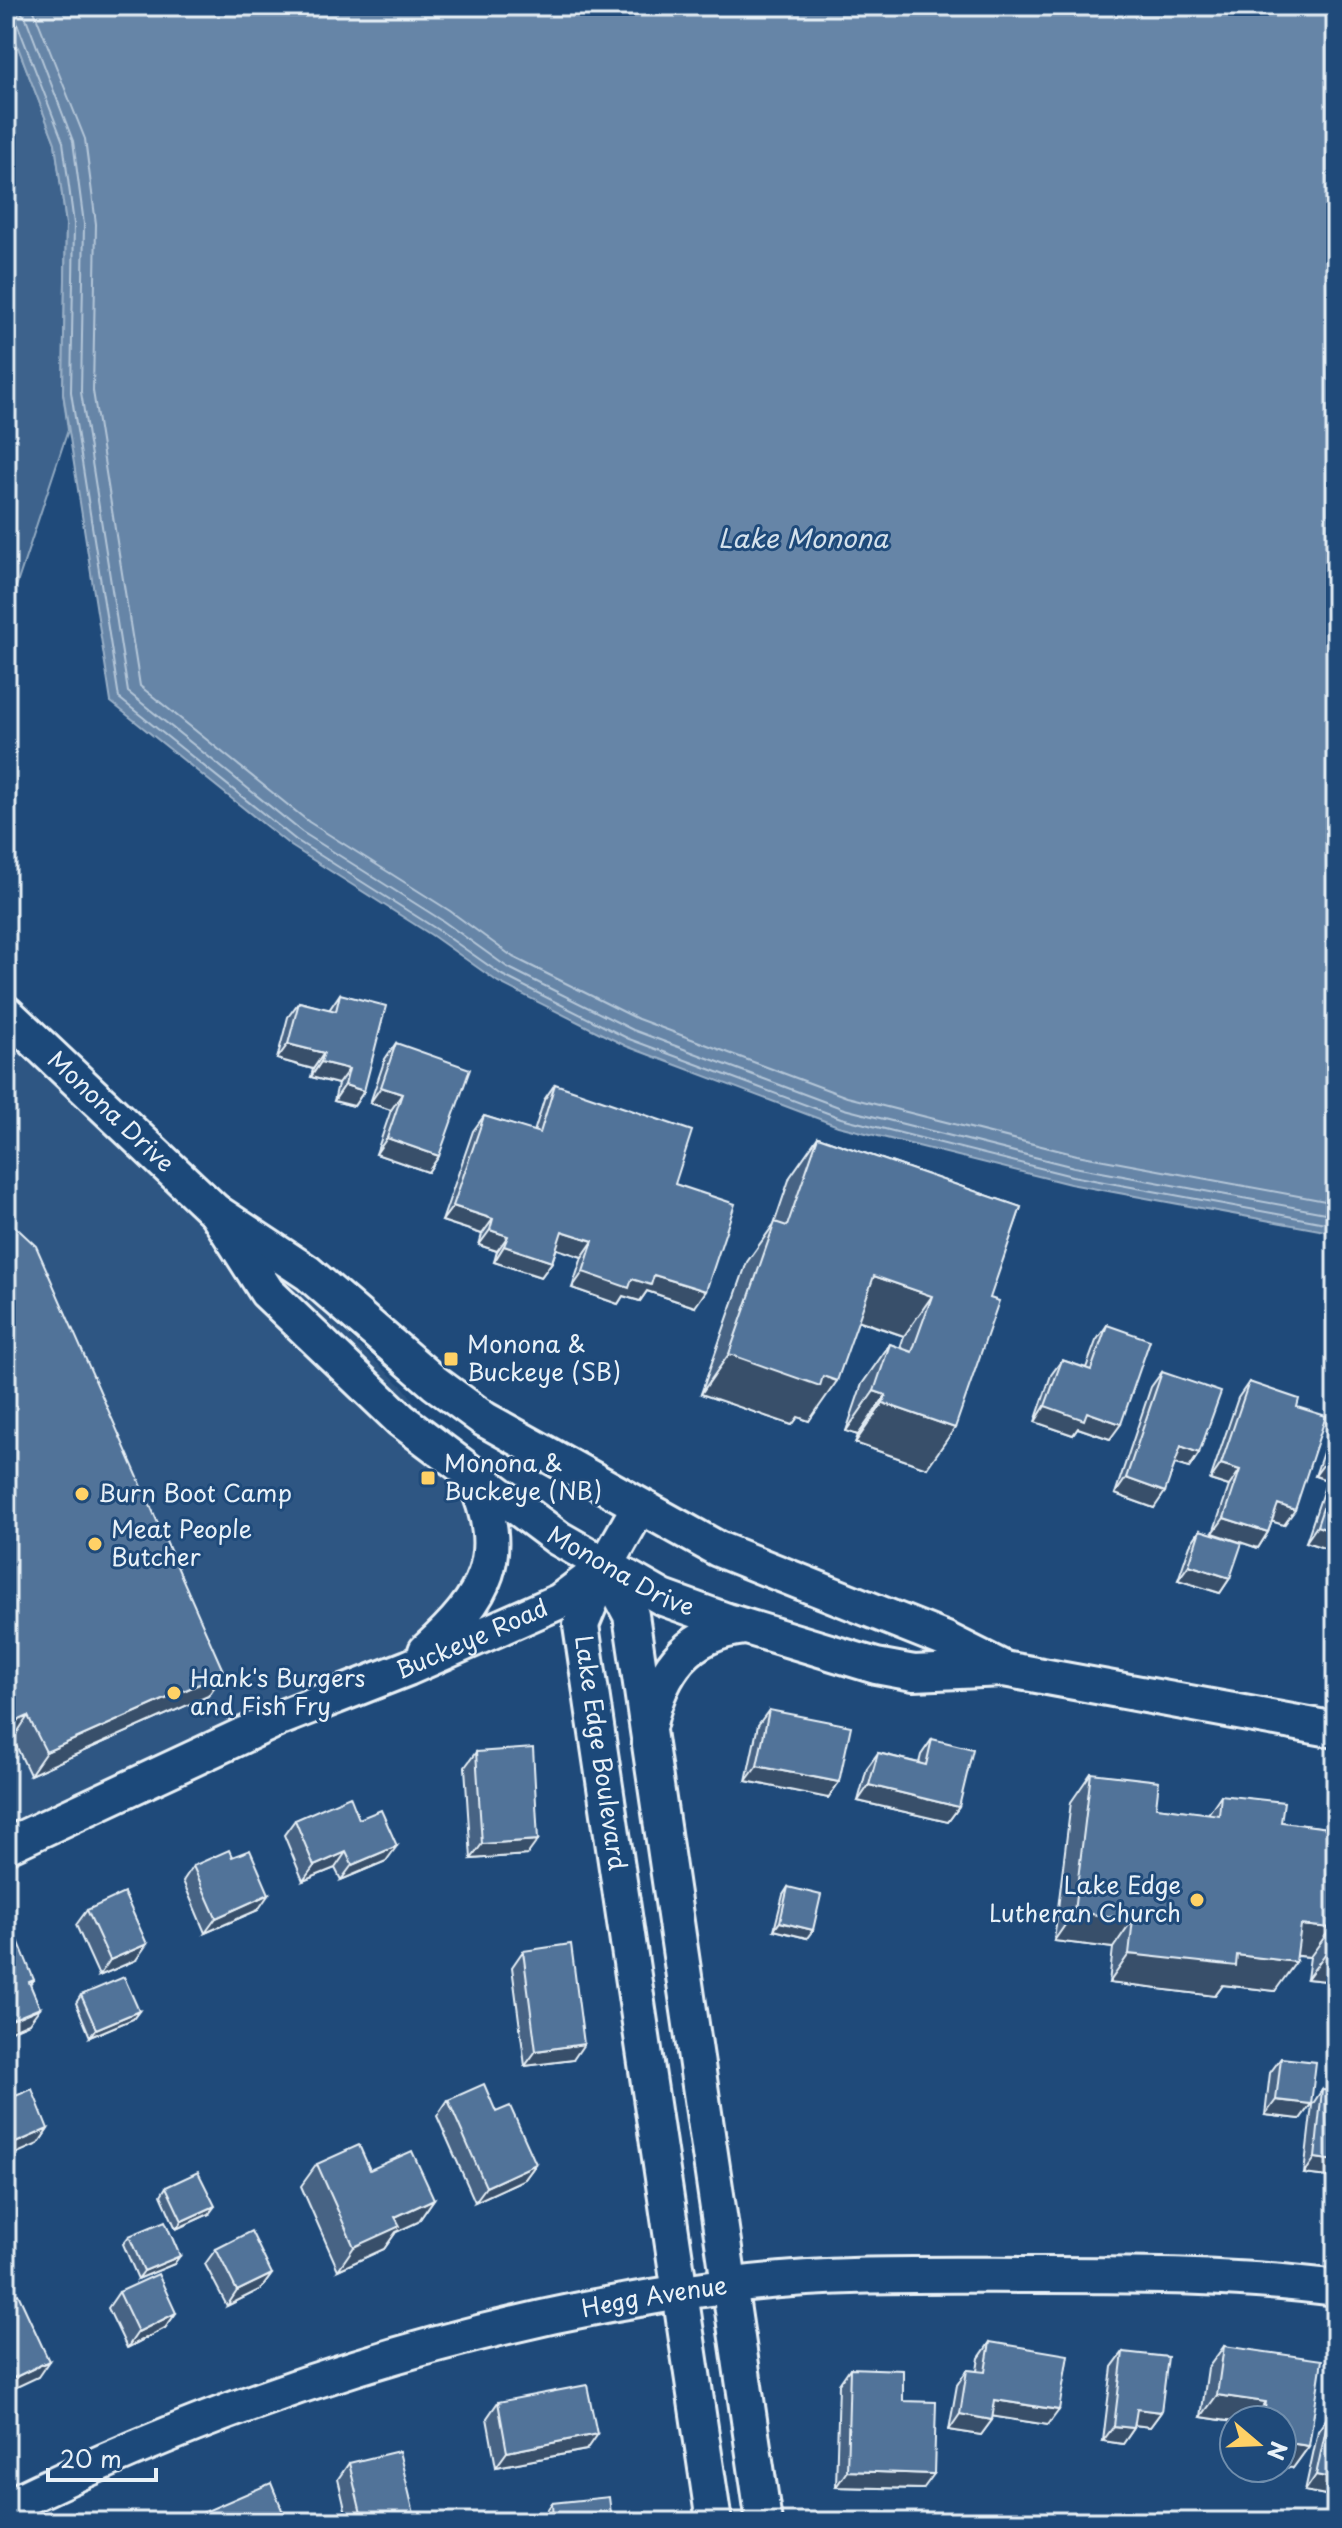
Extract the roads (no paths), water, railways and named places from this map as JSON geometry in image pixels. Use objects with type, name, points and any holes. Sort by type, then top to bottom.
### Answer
[{"type":"street","name":"Monona Drive","points":[[6,1013],[216,1212],[308,1273],[435,1383],[484,1419],[639,1507],[744,1562],[944,1639],[1004,1669]]},
{"type":"street","name":"Monona Drive","points":[[216,1212],[250,1269],[284,1311],[401,1420],[558,1538],[663,1598],[744,1627],[876,1666],[914,1673],[1004,1669],[1336,1730]]},
{"type":"street","points":[[408,1668],[453,1627],[480,1593],[488,1571],[489,1516],[472,1476]]},
{"type":"street","name":"Buckeye Road","points":[[6,1846],[280,1718],[408,1668],[560,1601],[605,1567],[639,1507]]},
{"type":"street","name":"Lake Edge Boulevard","points":[[605,1567],[631,1615],[764,2522]]},
{"type":"street","name":"Lake Edge Boulevard","points":[[605,1567],[581,1625],[714,2522]]},
{"type":"street","points":[[648,1728],[661,1686],[691,1646],[717,1630],[744,1627]]},
{"type":"street","name":"Hegg Avenue","points":[[6,2507],[215,2414],[400,2356],[576,2309],[728,2286],[886,2275],[1174,2275],[1336,2288]]},
{"type":"water","name":"Lake Monona","points":[[6,6],[1336,6],[1336,1233],[1070,1184],[838,1126],[626,1046],[498,982],[433,936],[291,846],[111,702],[63,393],[66,224],[55,143],[6,16]]},
{"type":"place","name":"Monona & Buckeye (SB)","points":[[451,1359]]},
{"type":"place","name":"Monona & Buckeye (NB)","points":[[428,1478]]},
{"type":"place","name":"Burn Boot Camp","points":[[82,1494]]},
{"type":"place","name":"Meat People Butcher","points":[[95,1544]]},
{"type":"place","name":"Hank's Burgers and Fish Fry","points":[[174,1693]]},
{"type":"place","name":"Lake Edge Lutheran Church","points":[[1197,1900]]}]
